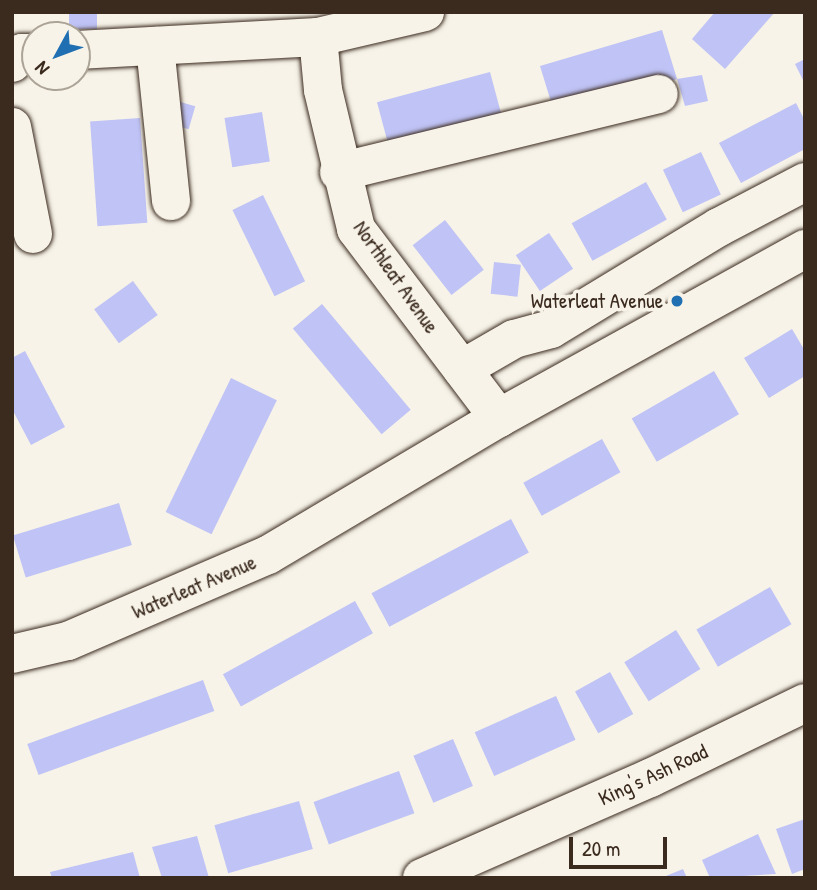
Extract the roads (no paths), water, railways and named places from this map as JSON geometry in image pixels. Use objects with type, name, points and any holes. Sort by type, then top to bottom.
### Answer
[{"type":"main road","points":[[91,49],[318,37],[425,12]]},
{"type":"main road","name":"Northleat Avenue","points":[[318,37],[323,90],[339,172],[356,229],[499,418]]},
{"type":"main road","points":[[155,46],[171,201]]},
{"type":"main road","points":[[339,172],[659,94]]},
{"type":"main road","points":[[12,127],[33,234]]},
{"type":"main road","points":[[462,369],[514,339],[551,329],[719,227],[805,182]]},
{"type":"main road","name":"Waterleat Avenue","points":[[12,654],[68,641],[268,555],[499,418],[805,249]]},
{"type":"main road","name":"King's Ash Road","points":[[422,878],[650,778],[805,703]]},
{"type":"place","name":"Waterleat Avenue","points":[[677,301]]}]
